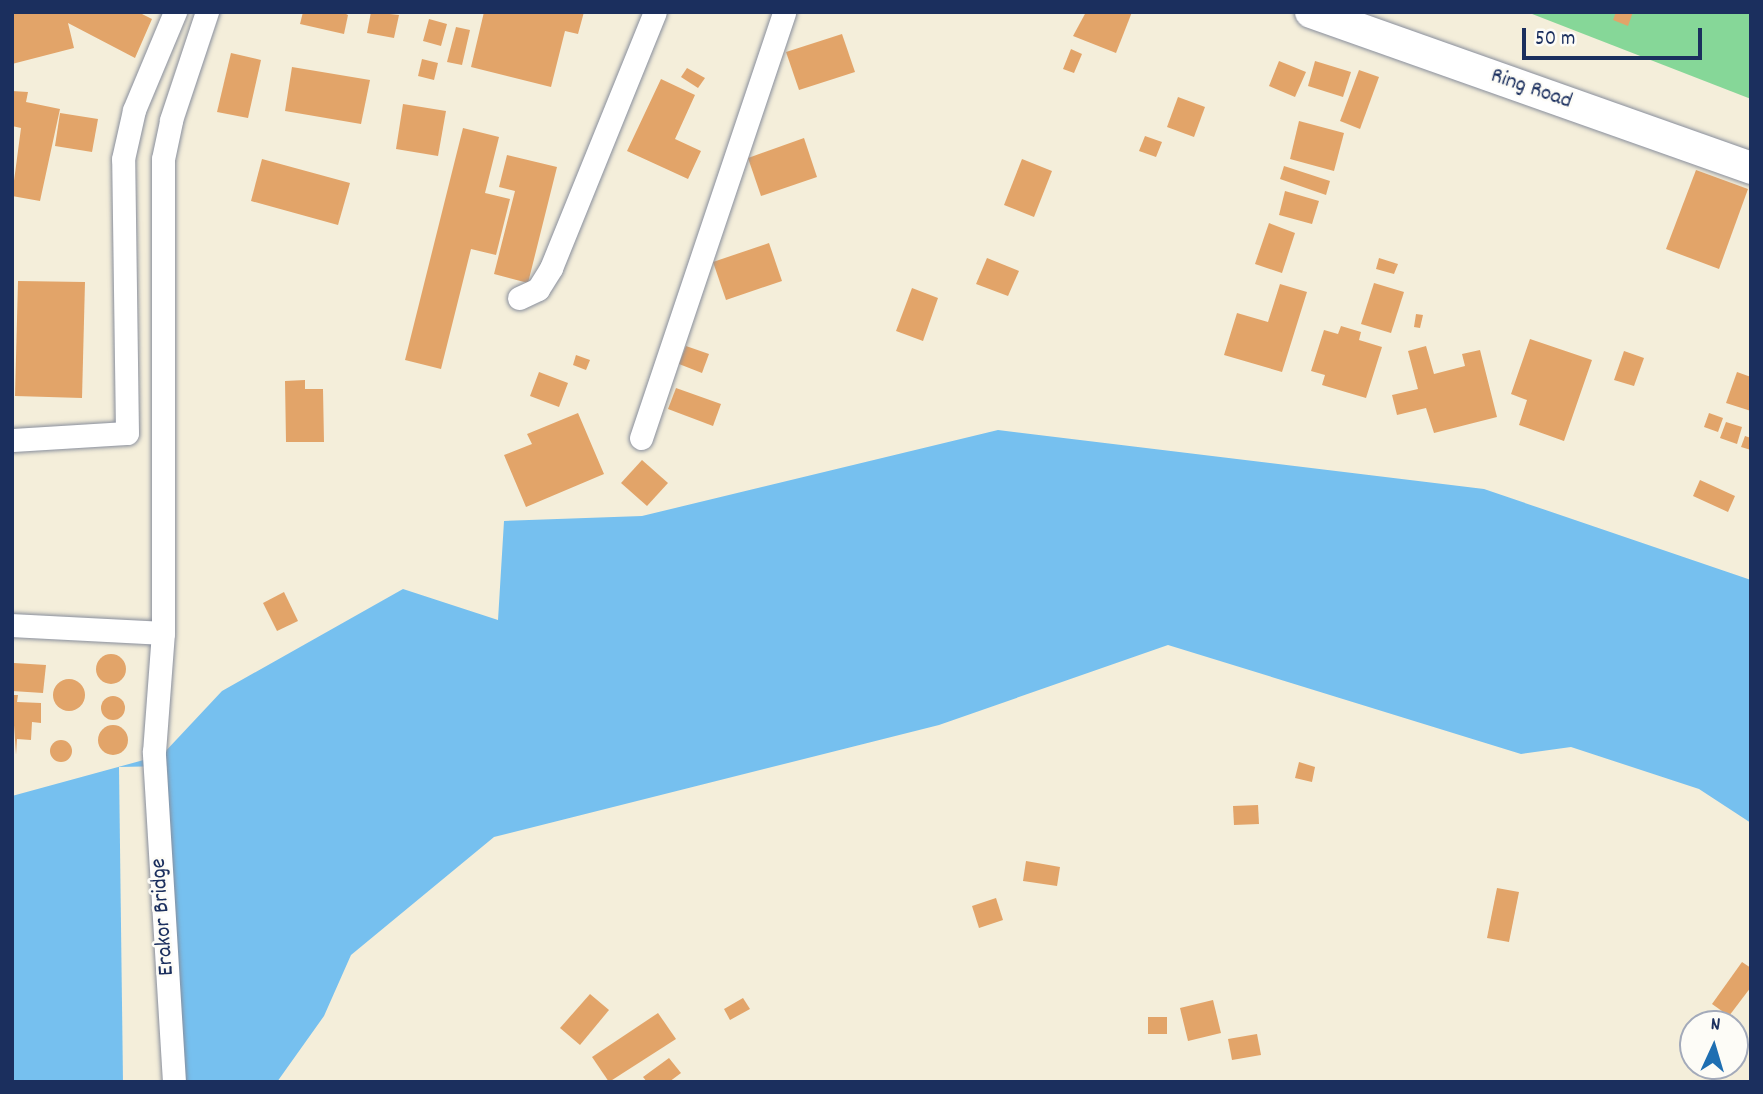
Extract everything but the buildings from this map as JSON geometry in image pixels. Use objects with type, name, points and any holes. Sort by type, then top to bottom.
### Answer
[{"type":"main road","name":"Ring Road","points":[[1311,12],[1751,168]]},
{"type":"street","points":[[12,440],[127,433],[123,159],[134,110],[175,12]]},
{"type":"street","name":"Erakor Bridge","points":[[174,1082],[153,752],[163,634],[163,166],[185,76],[207,12]]},
{"type":"street","points":[[519,298],[538,289],[551,268],[655,12]]},
{"type":"street","points":[[640,438],[783,12]]},
{"type":"street","points":[[152,64],[185,76]]},
{"type":"street","points":[[123,159],[163,166]]},
{"type":"street","points":[[123,235],[163,234]]},
{"type":"street","points":[[126,309],[163,295]]},
{"type":"street","points":[[127,405],[163,409]]},
{"type":"street","points":[[12,625],[163,634]]},
{"type":"green space","points":[[1527,12],[1751,12],[1751,99]]},
{"type":"water","points":[[998,430],[1484,489],[1751,580],[1751,823],[1699,789],[1571,747],[1521,754],[1168,645],[939,725],[494,837],[351,955],[324,1016],[277,1082],[12,1082],[12,796],[162,755],[222,691],[403,589],[498,620],[504,521],[642,516]]},
{"type":"pier","points":[[167,766],[175,1082],[123,1082],[119,767]]}]
